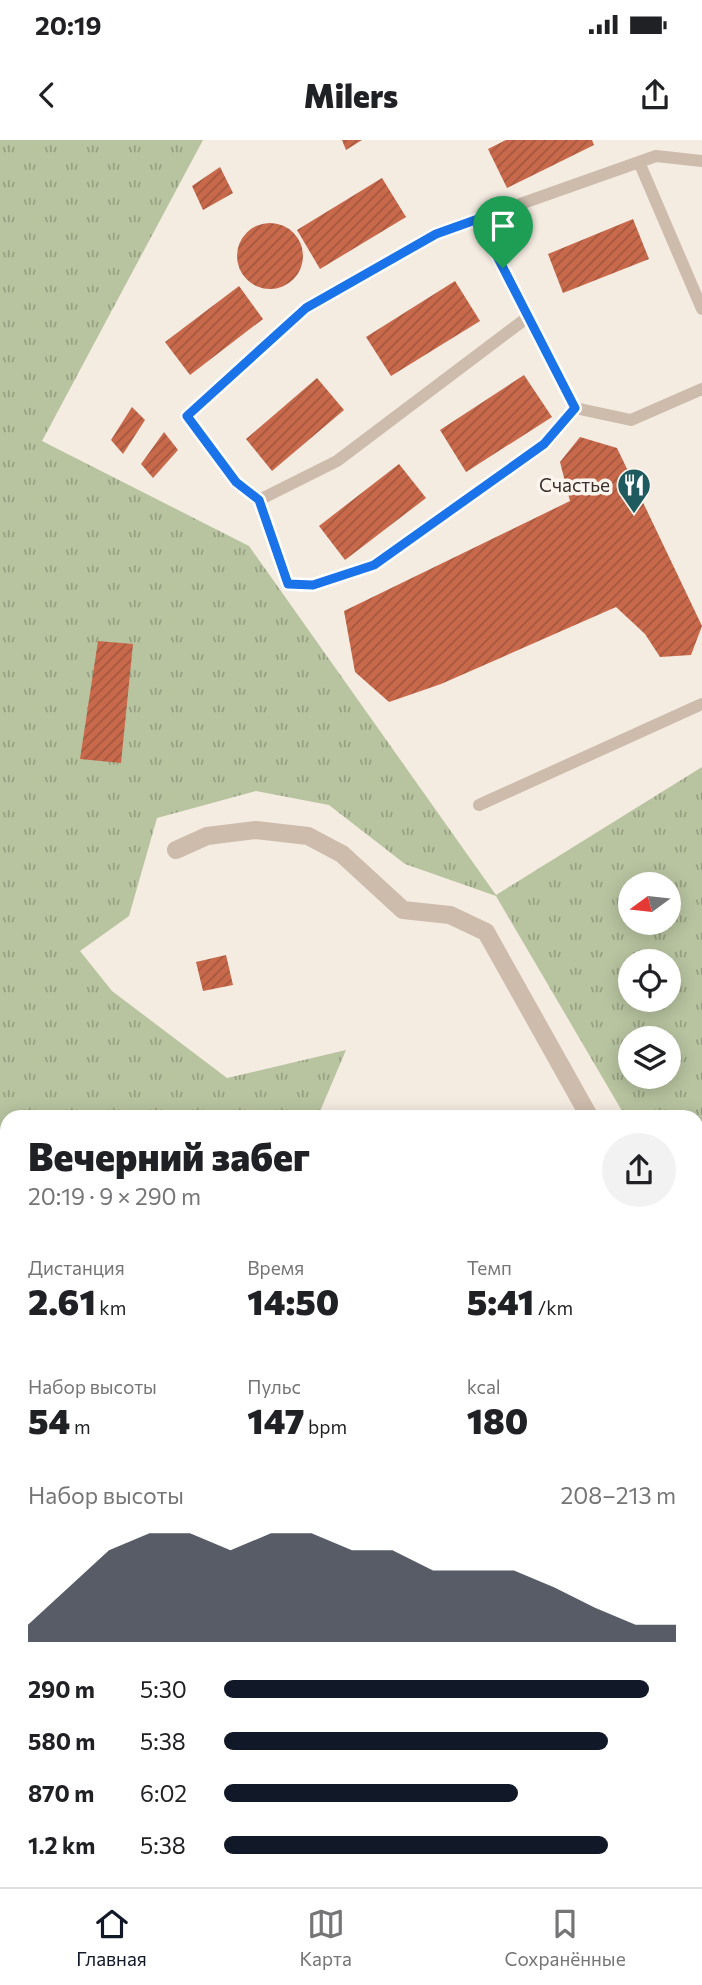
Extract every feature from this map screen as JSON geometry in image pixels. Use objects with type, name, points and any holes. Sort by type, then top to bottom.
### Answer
[{"type":"street","points":[[176,850],[207,836],[256,830],[308,836],[342,854],[404,910],[450,915],[486,932],[586,1110]]},
{"type":"lane","points":[[575,408],[544,444],[374,565],[313,585],[288,584],[259,500],[236,482],[187,416],[306,308],[436,234],[656,156],[702,161]]},
{"type":"lane","points":[[639,162],[702,309]]},
{"type":"lane","points":[[478,219],[575,408]]},
{"type":"lane","points":[[259,500],[337,461],[528,317]]},
{"type":"lane","points":[[575,408],[631,420],[702,389]]},
{"type":"lane","points":[[479,805],[702,704]]},
{"type":"green space","points":[[0,140],[203,140],[42,441],[249,546],[496,895],[702,767],[702,1110],[621,1110],[496,896],[405,864],[329,805],[256,791],[157,818],[129,916],[80,951],[112,991],[227,1078],[346,1050],[321,1110],[0,1110]]},
{"type":"building","points":[[342,140],[362,140],[346,150]]},
{"type":"building","points":[[506,140],[592,140],[594,145],[507,188],[488,149]]},
{"type":"building","points":[[220,167],[233,193],[203,210],[192,186]]},
{"type":"building","points":[[382,178],[406,217],[320,269],[297,230]]},
{"type":"building","points":[[633,219],[649,259],[563,293],[548,254]]},
{"type":"building","points":[[270,223],[283,225],[293,233],[301,243],[301,269],[293,279],[283,287],[270,289],[257,287],[247,279],[239,269],[237,256],[239,243],[247,233],[257,225]]},
{"type":"building","points":[[455,281],[480,321],[391,376],[366,337]]},
{"type":"building","points":[[239,286],[263,319],[190,375],[165,342]]},
{"type":"building","points":[[524,375],[552,417],[466,472],[440,430]]},
{"type":"building","points":[[317,378],[344,410],[272,471],[246,439]]},
{"type":"building","points":[[132,407],[145,420],[123,454],[111,440]]},
{"type":"building","points":[[164,432],[178,450],[153,478],[141,464]]},
{"type":"building","points":[[580,437],[617,448],[702,626],[691,655],[660,657],[645,634],[616,607],[441,684],[389,702],[355,672],[344,611],[570,501],[560,462]]},
{"type":"building","points":[[399,464],[426,498],[345,560],[319,526]]},
{"type":"building","points":[[98,641],[133,644],[121,763],[80,759]]},
{"type":"building","points":[[226,955],[233,985],[203,991],[196,962]]},
{"type":"place","name":"Счастье","points":[[634,515]]},
{"type":"route","points":[[478,219],[503,268],[575,408],[544,444],[374,565],[313,585],[288,584],[259,500],[236,482],[187,416],[306,308],[436,234],[478,219]]}]
